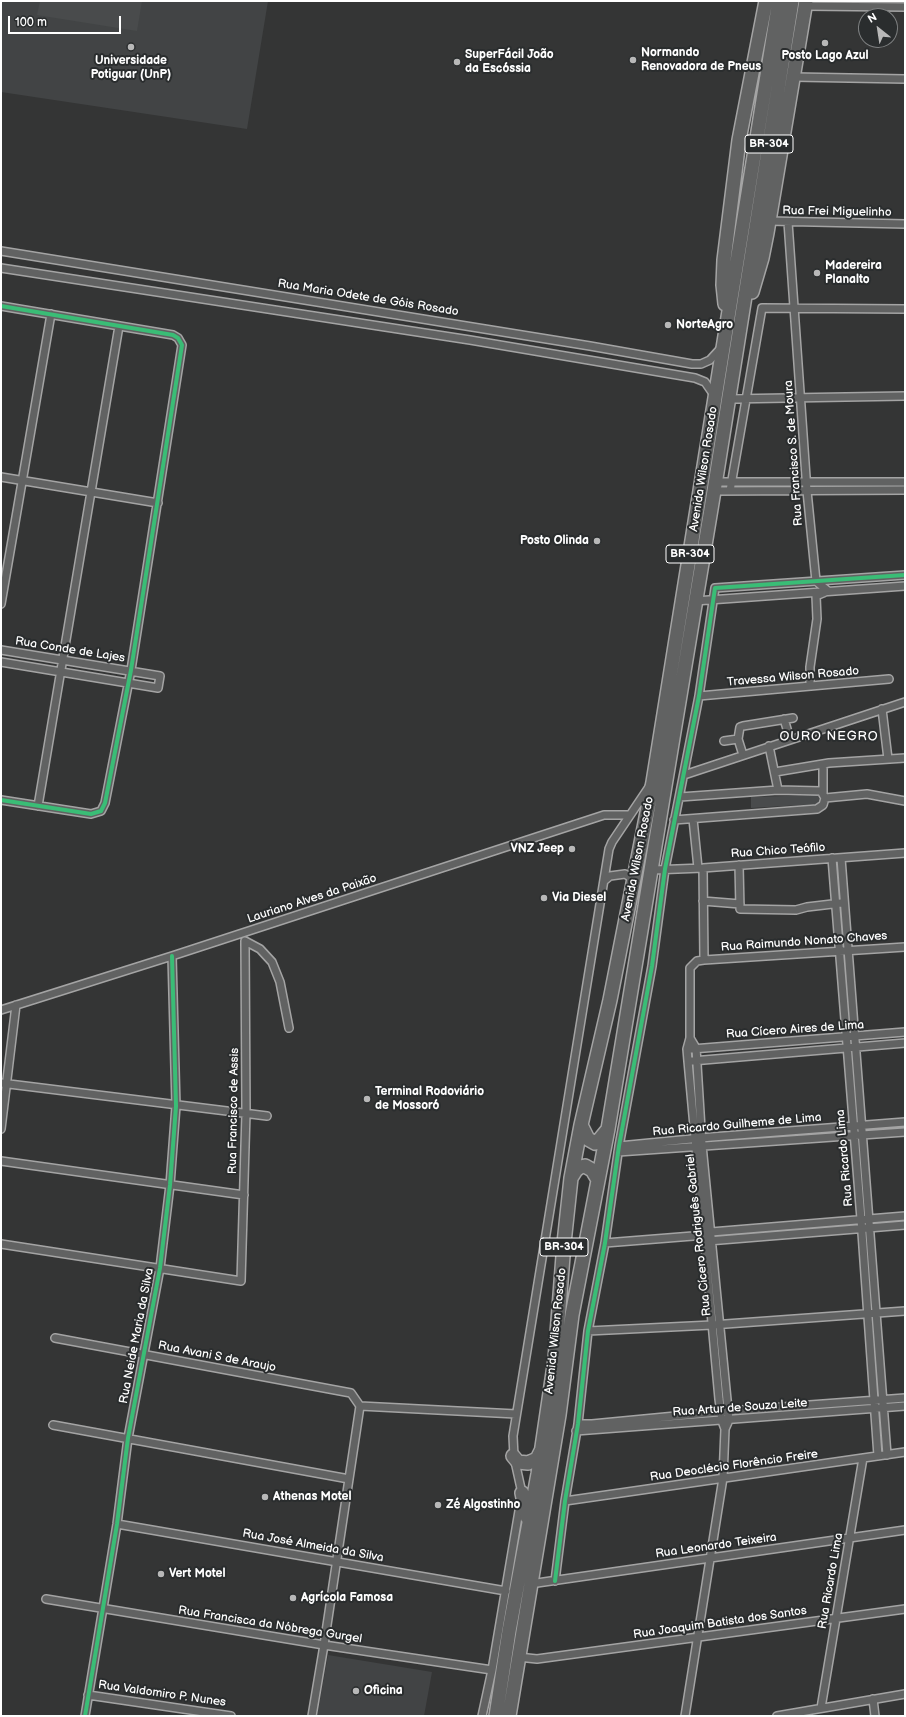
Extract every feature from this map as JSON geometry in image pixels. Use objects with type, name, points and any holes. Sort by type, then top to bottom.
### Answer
[{"type":"highway","points":[[733,327],[723,285],[724,260],[739,140],[766,1]]},
{"type":"highway","name":"Avenida Wilson Rosado","points":[[509,1716],[559,1415],[572,1315],[608,1129],[715,486],[722,398],[724,345],[733,327],[733,285],[779,1]]},
{"type":"highway","name":"Avenida Wilson Rosado","points":[[496,1716],[555,1360],[564,1243],[571,1178],[581,1125],[610,1000],[653,782],[722,398],[733,327],[746,286],[792,1]]},
{"type":"highway","points":[[733,327],[762,258],[806,4]]},
{"type":"highway","points":[[581,1125],[588,1139],[596,1142],[600,1140],[608,1129]]},
{"type":"highway","points":[[571,1178],[576,1170],[585,1166],[592,1170],[598,1180]]},
{"type":"highway","points":[[513,1456],[518,1462],[528,1463],[536,1458],[541,1451]]},
{"type":"highway","points":[[522,1493],[528,1526]]},
{"type":"street","points":[[806,4],[905,7]]},
{"type":"street","points":[[794,77],[905,79]]},
{"type":"street","name":"Rua Frei Miguelinho","points":[[769,221],[905,224]]},
{"type":"street","name":"Rua Francisco S. de Moura","points":[[788,222],[806,482],[816,581]]},
{"type":"street","name":"Rua Maria Odete de Góis Rosado","points":[[1,251],[697,364],[710,360],[724,345]]},
{"type":"street","points":[[1,268],[470,340],[695,378],[704,382],[722,398],[746,399],[905,396]]},
{"type":"street","points":[[1,306],[173,335],[178,338],[182,345],[158,503],[107,799],[103,808],[97,814],[1,800]]},
{"type":"street","points":[[730,491],[762,308],[794,307],[905,309]]},
{"type":"street","points":[[1,604],[4,564],[22,481],[51,314]]},
{"type":"street","points":[[38,806],[118,326]]},
{"type":"street","points":[[470,340],[455,334],[455,328],[460,326],[484,331],[494,330]]},
{"type":"street","points":[[536,352],[553,352],[589,356],[590,349],[574,343]]},
{"type":"street","points":[[1,477],[158,503]]},
{"type":"street","points":[[715,486],[732,482],[905,482]]},
{"type":"street","points":[[715,486],[730,491],[905,490]]},
{"type":"street","points":[[555,1581],[565,1501],[577,1427],[588,1331],[605,1243],[619,1149],[652,966],[665,869],[699,696],[715,588],[905,575]]},
{"type":"street","points":[[816,581],[828,591]]},
{"type":"street","points":[[695,601],[905,586]]},
{"type":"street","points":[[810,686],[810,668],[817,619],[816,596],[828,591]]},
{"type":"street","name":"Rua Conde de Lajes","points":[[1,650],[160,676],[158,688],[1,662]]},
{"type":"street","name":"Travessa Wilson Rosado","points":[[699,696],[889,679]]},
{"type":"street","points":[[684,775],[905,702]]},
{"type":"street","points":[[882,710],[888,759]]},
{"type":"street","points":[[743,755],[738,739],[739,730],[743,726],[793,718]]},
{"type":"street","points":[[784,719],[790,739]]},
{"type":"street","points":[[724,741],[738,739]]},
{"type":"street","points":[[769,746],[778,790]]},
{"type":"street","points":[[775,772],[823,764],[905,758]]},
{"type":"street","points":[[674,820],[817,809],[823,805],[823,764]]},
{"type":"street","points":[[482,1716],[492,1670],[522,1493],[513,1456],[513,1436],[516,1414],[609,849],[612,842],[653,782]]},
{"type":"street","points":[[680,797],[778,790],[813,790],[824,796],[867,794],[905,801]]},
{"type":"street","name":"Lauriano Alves da Paixão","points":[[1,1010],[172,956],[604,815],[630,815]]},
{"type":"street","points":[[693,819],[701,868],[704,960]]},
{"type":"street","name":"Rua Chico Teófilo","points":[[652,870],[701,868],[905,853]]},
{"type":"street","name":"Rua Ricardo Lima","points":[[832,858],[855,1136],[878,1456]]},
{"type":"street","name":"Rua Ricardo Lima","points":[[841,858],[887,1455]]},
{"type":"street","points":[[739,865],[740,909],[796,910],[807,907],[845,903]]},
{"type":"street","points":[[604,881],[610,876],[625,874],[630,877],[634,883]]},
{"type":"street","points":[[703,901],[740,904]]},
{"type":"street","name":"Rua Francisco de Assis","points":[[160,1268],[240,1280],[246,1113],[245,941],[260,949],[272,962],[280,982],[289,1028]]},
{"type":"street","name":"Rua Raimundo Nonato Chaves","points":[[704,960],[905,947]]},
{"type":"street","name":"Rua Neide Maria da Silva","points":[[85,1716],[117,1524],[128,1438],[160,1268],[170,1185],[176,1106],[172,956]]},
{"type":"street","name":"Rua Cícero Rodriguês Gabriel","points":[[704,960],[697,961],[690,968],[690,1038],[688,1061],[712,1240],[716,1325],[726,1420]]},
{"type":"street","points":[[1,1129],[4,1084],[16,1005]]},
{"type":"street","name":"Rua Cícero Aires de Lima","points":[[688,1049],[905,1032]]},
{"type":"street","points":[[690,1038],[696,1048]]},
{"type":"street","name":"Rua Cícero Aires de Lima","points":[[688,1061],[905,1043]]},
{"type":"street","name":"Rua Cícero Rodriguês Gabriel","points":[[696,1048],[702,1233],[716,1325]]},
{"type":"street","points":[[4,1084],[268,1116]]},
{"type":"street","name":"Rua Ricardo Guilheme de Lima","points":[[619,1149],[802,1130],[905,1122]]},
{"type":"street","points":[[802,1130],[802,1139]]},
{"type":"street","name":"Rua Ricardo Guilheme de Lima","points":[[698,1142],[802,1139],[905,1132]]},
{"type":"street","points":[[1,1161],[244,1195]]},
{"type":"street","points":[[605,1243],[694,1236],[711,1232],[905,1216]]},
{"type":"street","points":[[694,1236],[703,1241],[905,1225]]},
{"type":"street","points":[[1,1244],[160,1268]]},
{"type":"street","points":[[588,1331],[716,1325],[905,1311]]},
{"type":"street","name":"Rua Avani S de Araujo","points":[[55,1338],[351,1394],[360,1406]]},
{"type":"street","name":"Rua Artur de Souza Leite","points":[[577,1427],[592,1424],[724,1411],[905,1398]]},
{"type":"street","points":[[312,1716],[360,1406],[516,1414]]},
{"type":"street","name":"Rua Artur de Souza Leite","points":[[577,1427],[726,1420],[905,1406]]},
{"type":"street","points":[[685,1716],[723,1478],[726,1420]]},
{"type":"street","points":[[53,1425],[349,1479]]},
{"type":"street","name":"Rua Deoclécio Florêncio Freire","points":[[565,1501],[664,1488],[905,1452]]},
{"type":"street","name":"Rua Ricardo Lima","points":[[821,1708],[863,1458]]},
{"type":"street","name":"Rua José Almeida da Silva","points":[[117,1524],[506,1590]]},
{"type":"street","name":"Rua Leonardo Teixeira","points":[[530,1584],[905,1530]]},
{"type":"street","name":"Rua Francisca da Nóbrega Gurgel","points":[[46,1599],[324,1645],[492,1670]]},
{"type":"street","name":"Rua Joaquim Batista dos Santos","points":[[518,1657],[537,1659],[905,1608]]},
{"type":"street","points":[[777,1716],[905,1694]]},
{"type":"street","name":"Rua Valdomiro P. Nunes","points":[[88,1695],[231,1716]]},
{"type":"street","points":[[873,1699],[876,1716]]},
{"type":"shaded area","name":"Universidade Potiguar (UnP)","points":[[1,1],[268,1],[247,129],[1,92]]},
{"type":"shaded area","points":[[40,1],[142,1],[137,31],[37,15]]},
{"type":"shaded area","points":[[817,795],[820,799],[818,804],[751,808],[751,797]]},
{"type":"shaded area","name":"Oficina","points":[[328,1655],[432,1672],[424,1716],[317,1716]]},
{"type":"cycle path","points":[[1,306],[173,335],[178,338],[182,345],[131,670],[105,803],[101,811],[91,814],[1,800]]},
{"type":"cycle path","points":[[555,1581],[565,1501],[578,1424],[588,1331],[605,1243],[619,1146],[652,966],[665,869],[699,696],[715,588],[905,575]]},
{"type":"cycle path","points":[[85,1716],[117,1524],[128,1438],[160,1268],[170,1185],[176,1106],[172,956]]},
{"type":"place","name":"Posto Lago Azul","points":[[825,43]]},
{"type":"place","name":"Universidade Potiguar (UnP)","points":[[131,47]]},
{"type":"place","name":"Normando Renovadora de Pneus","points":[[633,60]]},
{"type":"place","name":"SuperFácil João da Escóssia","points":[[457,62]]},
{"type":"place","name":"Madereira Planalto","points":[[817,273]]},
{"type":"place","name":"NorteAgro","points":[[668,325]]},
{"type":"place","name":"Posto Olinda","points":[[597,541]]},
{"type":"place","name":"VNZ Jeep","points":[[572,849]]},
{"type":"place","name":"Via Diesel","points":[[544,898]]},
{"type":"place","name":"Terminal Rodoviário de Mossoró","points":[[367,1099]]},
{"type":"place","name":"Athenas Motel","points":[[265,1497]]},
{"type":"place","name":"Zé Algostinho","points":[[438,1505]]},
{"type":"place","name":"Vert Motel","points":[[161,1574]]},
{"type":"place","name":"Agrícola Famosa","points":[[293,1598]]},
{"type":"place","name":"Oficina","points":[[356,1691]]},
{"type":"district","name":"OURO NEGRO","points":[[829,737]]}]
